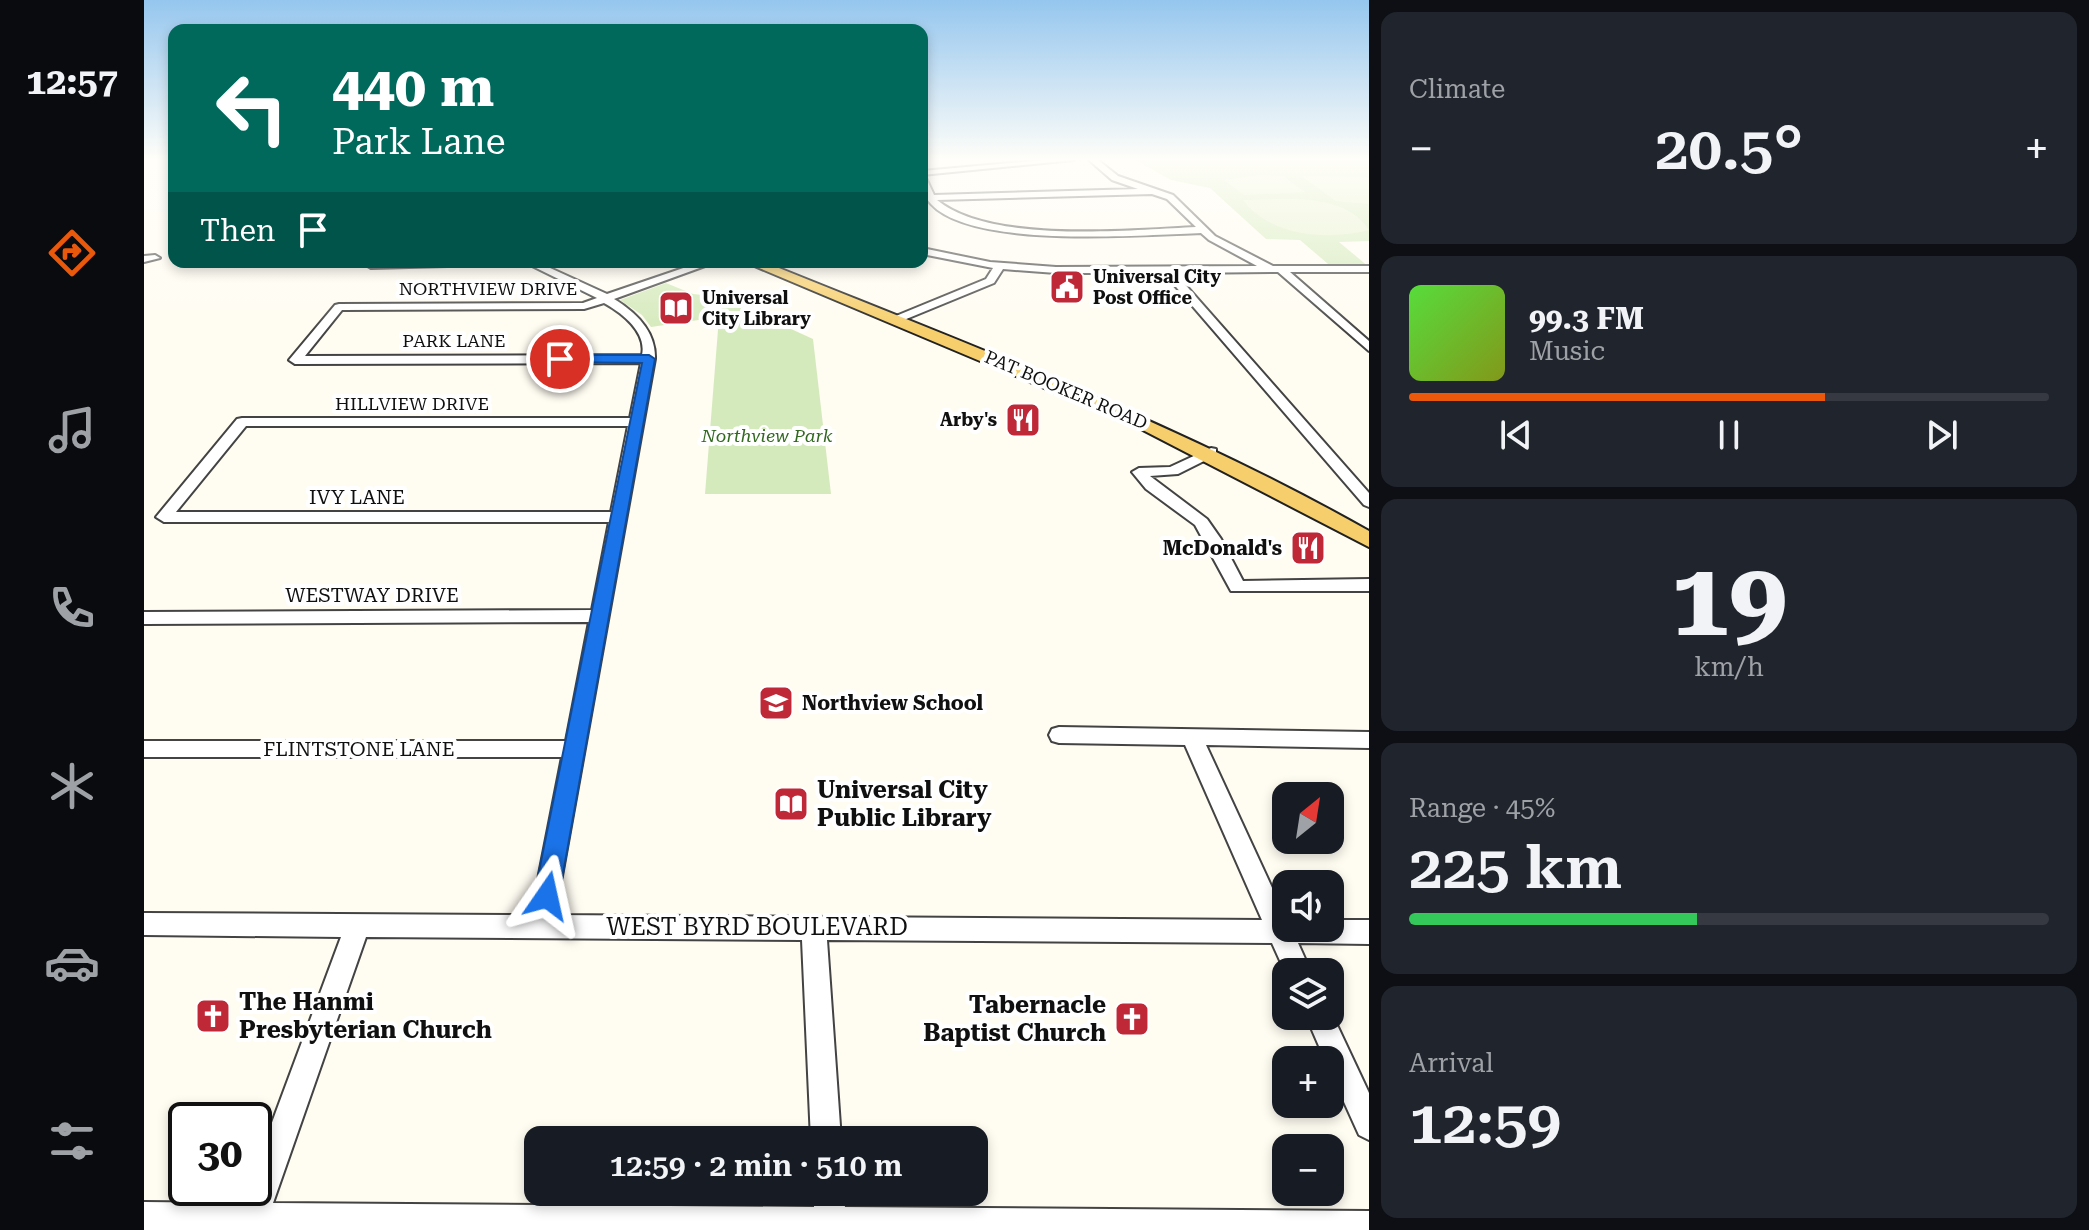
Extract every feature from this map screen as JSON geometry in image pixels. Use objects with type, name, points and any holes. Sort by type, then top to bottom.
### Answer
[{"type":"main road","name":"PAT BOOKER ROAD","points":[[771,268],[1211,452],[1369,540]]},
{"type":"street","points":[[960,217],[1012,229],[1205,230]]},
{"type":"street","points":[[1192,217],[1220,243],[1275,269],[1369,347]]},
{"type":"street","points":[[928,252],[1000,266],[1369,269]]},
{"type":"street","points":[[895,320],[990,281],[1000,266]]},
{"type":"street","points":[[541,268],[606,301],[639,322],[647,335],[649,359],[541,926]]},
{"type":"street","name":"NORTHVIEW DRIVE","points":[[317,332],[339,307],[572,307],[606,301],[695,268]]},
{"type":"street","points":[[1166,269],[1369,502]]},
{"type":"street","name":"PARK LANE","points":[[317,332],[295,360],[649,359]]},
{"type":"street","name":"HILLVIEW DRIVE","points":[[207,465],[242,422],[637,422]]},
{"type":"street","points":[[1211,452],[1173,471],[1139,472],[1151,489],[1192,514],[1206,529],[1237,587],[1369,585]]},
{"type":"street","name":"IVY LANE","points":[[207,465],[164,517],[619,517]]},
{"type":"street","name":"WESTWAY DRIVE","points":[[144,618],[600,616]]},
{"type":"street","points":[[1059,735],[1369,740]]},
{"type":"street","points":[[1192,738],[1272,915]]},
{"type":"street","name":"FLINTSTONE LANE","points":[[144,749],[575,749]]},
{"type":"street","name":"WEST BYRD BOULEVARD","points":[[144,924],[1272,931]]},
{"type":"street","points":[[250,1224],[358,925]]},
{"type":"street","points":[[814,928],[825,1126]]},
{"type":"street","name":"WEST BYRD BOULEVARD","points":[[1344,932],[1369,932]]},
{"type":"street","points":[[1325,1030],[1369,1125]]},
{"type":"street","points":[[144,1218],[250,1224],[830,1215],[1369,1227]]},
{"type":"green space","points":[[1242,217],[1369,217],[1369,241],[1339,242],[1369,267],[1334,269],[1300,240],[1266,239]]},
{"type":"green space","points":[[1262,217],[1357,217],[1369,230],[1318,235],[1300,233]]},
{"type":"green space","name":"Northview Park","points":[[666,283],[693,294],[721,297],[813,339],[831,494],[705,494],[719,317],[651,327],[642,315],[620,300]]},
{"type":"place","name":"Universal City Post Office","points":[[1067,287]]},
{"type":"place","name":"Universal City Library","points":[[676,308]]},
{"type":"place","name":"Arby's","points":[[1023,420]]},
{"type":"place","name":"McDonald's","points":[[1308,548]]},
{"type":"place","name":"Northview School","points":[[776,703]]},
{"type":"place","name":"Universal City Public Library","points":[[791,804]]},
{"type":"place","name":"The Hanmi Presbyterian Church","points":[[213,1016]]},
{"type":"place","name":"Tabernacle Baptist Church","points":[[1132,1019]]},
{"type":"route","points":[[547,896],[649,359],[560,359]]}]
